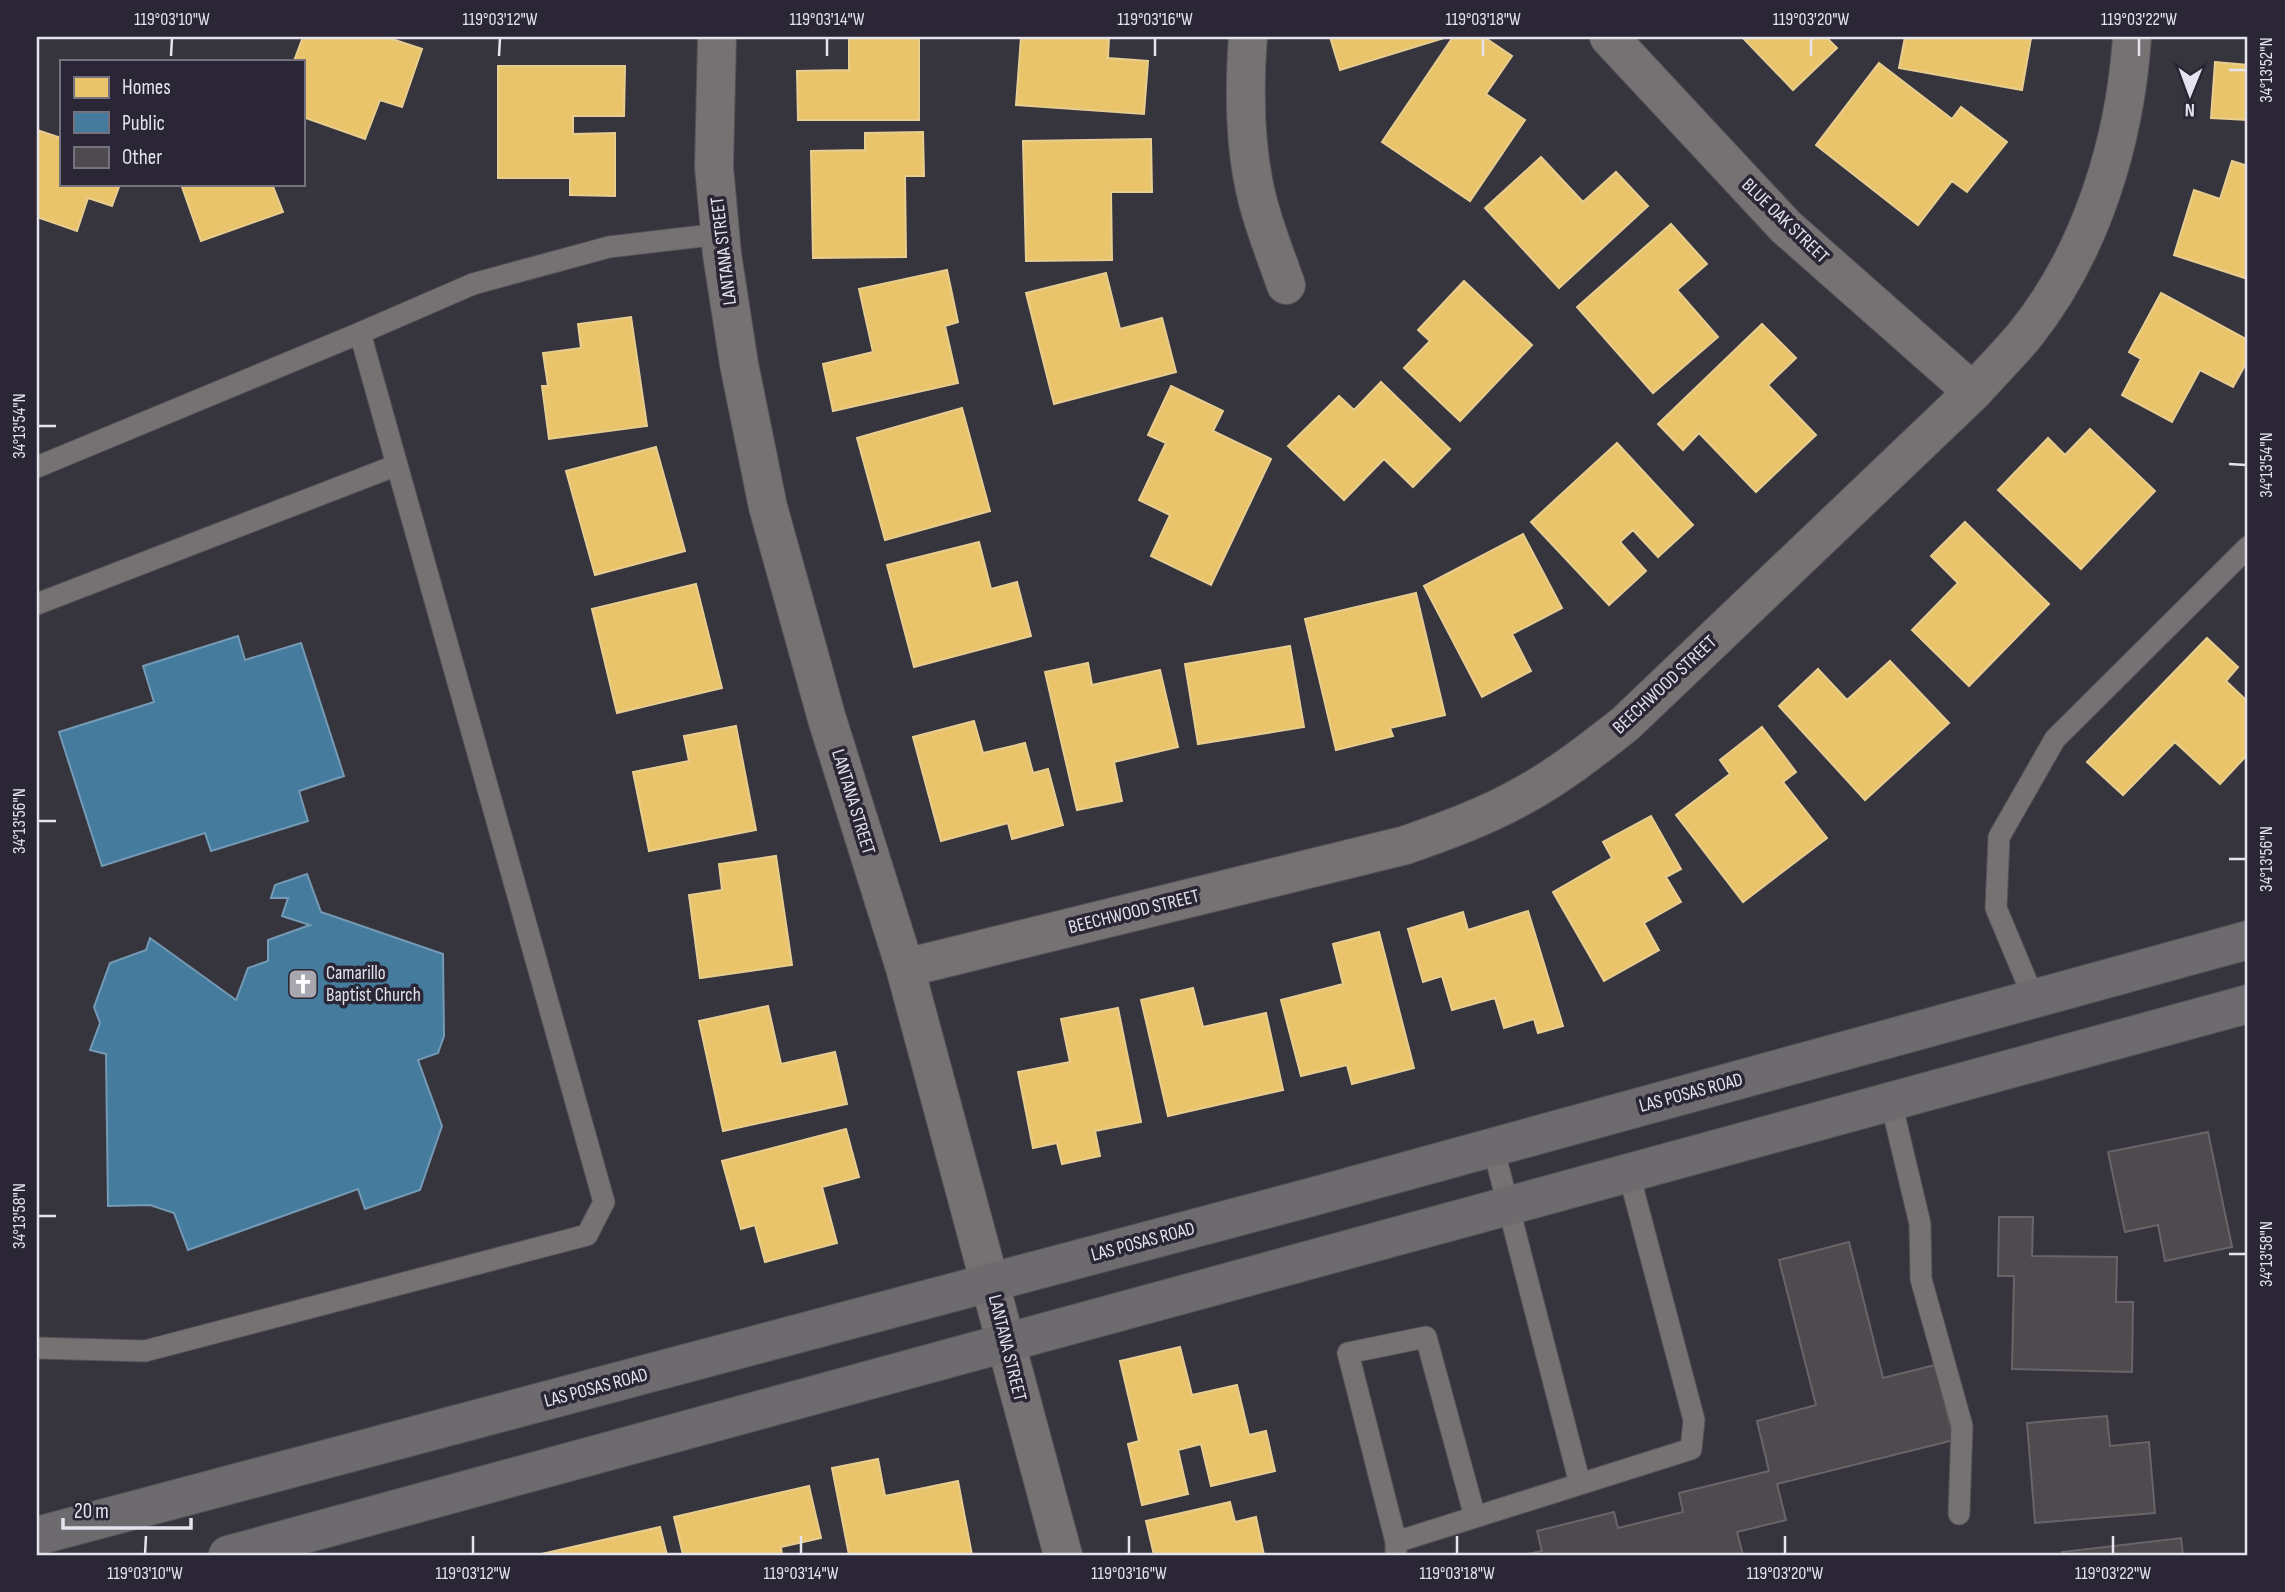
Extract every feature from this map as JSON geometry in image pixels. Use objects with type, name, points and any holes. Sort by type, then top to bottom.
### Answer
[{"type":"main road","name":"LAS POSAS ROAD","points":[[37,1536],[991,1283],[2248,940]]},
{"type":"main road","points":[[228,1555],[2248,1004]]},
{"type":"street","name":"LANTANA STREET","points":[[717,37],[714,167],[720,234],[739,364],[768,507],[827,719],[905,968],[1063,1555]]},
{"type":"street","points":[[1248,37],[1245,71],[1247,135],[1257,198],[1286,285]]},
{"type":"street","name":"BLUE OAK STREET","points":[[1609,37],[1786,227],[1973,392]]},
{"type":"street","name":"BEECHWOOD STREET","points":[[905,968],[1406,845],[1465,824],[1522,796],[1575,763],[1625,724],[1973,392],[2025,335],[2057,288],[2083,237],[2104,184],[2120,130],[2130,74],[2132,37]]},
{"type":"lane","points":[[37,467],[473,284],[609,247],[720,234]]},
{"type":"lane","points":[[37,1348],[145,1351],[586,1235],[604,1202],[360,333]]},
{"type":"lane","points":[[37,604],[397,465]]},
{"type":"lane","points":[[2034,999],[1996,908],[1999,836],[2055,739],[2248,547]]},
{"type":"lane","points":[[1891,1102],[1920,1224],[1921,1279],[1962,1426],[1959,1514]]},
{"type":"lane","points":[[1493,1147],[1580,1484]]},
{"type":"lane","points":[[1475,1517],[1426,1337],[1348,1353],[1396,1548],[1475,1517],[1691,1449],[1694,1420],[1629,1174]]},
{"type":"building: Homes","points":[[303,37],[386,37],[422,49],[402,107],[380,100],[365,139],[304,117],[304,60],[294,60]]},
{"type":"building: Homes","points":[[849,37],[919,37],[919,120],[798,120],[797,71],[849,70]]},
{"type":"building: Homes","points":[[1021,37],[1109,37],[1108,58],[1148,61],[1144,114],[1016,105]]},
{"type":"building: Homes","points":[[1330,37],[1444,37],[1444,38],[1340,70]]},
{"type":"building: Homes","points":[[1453,37],[1484,37],[1512,56],[1486,94],[1525,120],[1470,201],[1382,142]]},
{"type":"building: Homes","points":[[1742,37],[1826,37],[1837,48],[1793,90]]},
{"type":"building: Homes","points":[[1905,37],[2031,38],[2022,90],[1899,68]]},
{"type":"building: Homes","points":[[2215,62],[2248,65],[2248,120],[2211,118]]},
{"type":"building: Homes","points":[[1879,63],[1952,119],[1961,107],[2007,142],[1967,192],[1952,181],[1918,225],[1816,145]]},
{"type":"building: Homes","points":[[498,66],[625,66],[624,116],[573,116],[573,134],[615,133],[615,196],[570,195],[570,178],[498,178]]},
{"type":"building: Homes","points":[[37,130],[60,138],[60,186],[119,186],[112,206],[88,198],[77,231],[37,217]]},
{"type":"building: Homes","points":[[923,132],[924,176],[905,176],[906,257],[813,258],[811,151],[865,150],[865,133]]},
{"type":"building: Homes","points":[[1151,139],[1152,192],[1111,192],[1112,260],[1026,261],[1023,141]]},
{"type":"building: Homes","points":[[1541,157],[1583,202],[1616,172],[1648,206],[1559,288],[1485,208]]},
{"type":"building: Homes","points":[[2232,161],[2248,166],[2248,279],[2174,255],[2194,190],[2220,199]]},
{"type":"building: Homes","points":[[182,186],[273,186],[283,212],[201,241]]},
{"type":"building: Homes","points":[[1671,224],[1707,264],[1677,290],[1718,337],[1653,393],[1577,307]]},
{"type":"building: Homes","points":[[947,270],[958,322],[945,326],[958,383],[833,411],[823,364],[873,352],[859,289]]},
{"type":"building: Homes","points":[[1106,273],[1120,329],[1162,318],[1176,372],[1054,404],[1026,293]]},
{"type":"building: Homes","points":[[1464,281],[1532,345],[1460,421],[1404,368],[1430,341],[1418,330]]},
{"type":"building: Homes","points":[[2161,293],[2248,340],[2248,360],[2233,387],[2200,370],[2172,422],[2122,395],[2141,359],[2129,352]]},
{"type":"building: Homes","points":[[631,317],[647,426],[549,439],[542,386],[548,386],[543,353],[581,348],[578,324]]},
{"type":"building: Homes","points":[[1762,324],[1796,358],[1768,385],[1816,435],[1756,492],[1699,433],[1683,450],[1658,424]]},
{"type":"building: Homes","points":[[1381,382],[1450,449],[1413,487],[1384,459],[1344,500],[1288,446],[1339,396],[1354,410]]},
{"type":"building: Homes","points":[[1171,386],[1223,411],[1213,431],[1271,459],[1211,585],[1151,556],[1170,515],[1139,500],[1166,443],[1148,435]]},
{"type":"building: Homes","points":[[962,408],[990,511],[885,540],[857,438]]},
{"type":"building: Homes","points":[[2090,429],[2155,491],[2081,569],[1998,490],[2048,438],[2065,455]]},
{"type":"building: Homes","points":[[1617,443],[1693,525],[1658,557],[1633,530],[1620,542],[1646,571],[1609,605],[1531,522]]},
{"type":"building: Homes","points":[[656,447],[685,551],[595,575],[566,471]]},
{"type":"building: Homes","points":[[1965,522],[2049,604],[1969,686],[1912,630],[1958,583],[1931,556]]},
{"type":"building: Homes","points":[[1523,534],[1562,608],[1512,634],[1531,671],[1482,697],[1424,586]]},
{"type":"building: Homes","points":[[979,542],[991,589],[1017,582],[1031,636],[914,667],[887,565]]},
{"type":"building: Homes","points":[[696,584],[722,688],[617,713],[592,609]]},
{"type":"building: Homes","points":[[1416,593],[1445,715],[1390,728],[1393,736],[1336,750],[1305,619]]},
{"type":"building: Homes","points":[[2207,638],[2238,667],[2226,681],[2248,702],[2248,754],[2220,784],[2175,742],[2123,795],[2087,762]]},
{"type":"building: Homes","points":[[1290,646],[1304,727],[1198,744],[1185,664]]},
{"type":"building: Homes","points":[[1890,661],[1949,723],[1865,800],[1779,706],[1818,669],[1847,700]]},
{"type":"building: Homes","points":[[1088,663],[1092,685],[1160,670],[1178,747],[1114,762],[1122,801],[1077,810],[1045,672]]},
{"type":"building: Homes","points":[[974,721],[983,753],[1025,743],[1033,773],[1048,769],[1063,825],[1012,839],[1008,823],[941,841],[913,737]]},
{"type":"building: Homes","points":[[736,726],[756,830],[649,851],[633,772],[689,761],[684,736]]},
{"type":"building: Homes","points":[[1762,727],[1796,772],[1783,782],[1827,838],[1743,902],[1676,815],[1730,774],[1720,760]]},
{"type":"building: Homes","points":[[1651,816],[1681,869],[1666,877],[1681,902],[1644,923],[1659,950],[1604,981],[1553,892],[1612,858],[1603,842]]},
{"type":"building: Homes","points":[[776,856],[792,965],[700,978],[689,895],[722,890],[719,864]]},
{"type":"building: Homes","points":[[1528,911],[1563,1026],[1538,1033],[1534,1019],[1504,1028],[1495,998],[1452,1010],[1442,976],[1423,982],[1408,929],[1463,912],[1468,930]]},
{"type":"building: Homes","points":[[1379,932],[1414,1068],[1352,1084],[1347,1065],[1301,1076],[1281,1000],[1343,984],[1333,944]]},
{"type":"building: Homes","points":[[1193,988],[1203,1027],[1266,1013],[1283,1090],[1168,1116],[1141,1000]]},
{"type":"building: Homes","points":[[768,1006],[781,1064],[835,1052],[847,1104],[723,1131],[699,1021]]},
{"type":"building: Homes","points":[[1118,1008],[1141,1122],[1095,1131],[1100,1156],[1062,1164],[1057,1143],[1033,1148],[1018,1072],[1070,1062],[1061,1019]]},
{"type":"building: Homes","points":[[846,1129],[859,1177],[822,1187],[837,1243],[765,1262],[755,1225],[741,1229],[722,1161]]},
{"type":"building: Homes","points":[[1180,1347],[1192,1395],[1237,1385],[1249,1435],[1266,1431],[1275,1471],[1211,1486],[1201,1444],[1178,1450],[1188,1494],[1142,1505],[1128,1444],[1139,1441],[1120,1361]]},
{"type":"building: Homes","points":[[878,1459],[885,1496],[958,1481],[972,1555],[849,1555],[832,1468]]},
{"type":"building: Homes","points":[[809,1486],[821,1538],[781,1547],[782,1555],[683,1555],[674,1517]]},
{"type":"building: Homes","points":[[1230,1502],[1235,1522],[1256,1517],[1264,1555],[1154,1555],[1146,1521]]},
{"type":"building: Homes","points":[[660,1527],[667,1555],[537,1555]]},
{"type":"building: Public","points":[[238,636],[245,660],[301,643],[344,776],[299,791],[308,821],[211,851],[205,833],[102,866],[59,732],[154,702],[143,666]]},
{"type":"building: Public","points":[[307,874],[321,912],[443,954],[444,1036],[438,1053],[418,1060],[442,1126],[420,1190],[365,1209],[358,1189],[188,1250],[174,1213],[150,1205],[108,1206],[106,1054],[90,1050],[100,1023],[94,1007],[110,963],[146,950],[150,938],[236,1000],[248,968],[268,961],[268,940],[310,925],[282,916],[288,898],[271,898],[275,885]]},
{"type":"building: Other","points":[[2208,1132],[2232,1247],[2165,1261],[2158,1225],[2125,1232],[2108,1152]]},
{"type":"building: Other","points":[[1999,1217],[2033,1217],[2032,1256],[2117,1257],[2116,1302],[2133,1302],[2132,1372],[2012,1369],[2014,1276],[1998,1276]]},
{"type":"building: Other","points":[[1849,1242],[1883,1378],[1935,1365],[1954,1440],[1777,1484],[1786,1520],[1737,1532],[1743,1555],[1523,1555],[1542,1551],[1537,1531],[1614,1512],[1618,1528],[1683,1512],[1679,1493],[1769,1471],[1757,1421],[1816,1405],[1779,1260]]},
{"type":"building: Other","points":[[2107,1416],[2110,1446],[2149,1442],[2155,1513],[2035,1523],[2027,1423]]},
{"type":"building: Other","points":[[2181,1538],[2183,1555],[2063,1555],[2062,1552]]},
{"type":"place","name":"Camarillo Baptist Church","points":[[303,984]]}]
